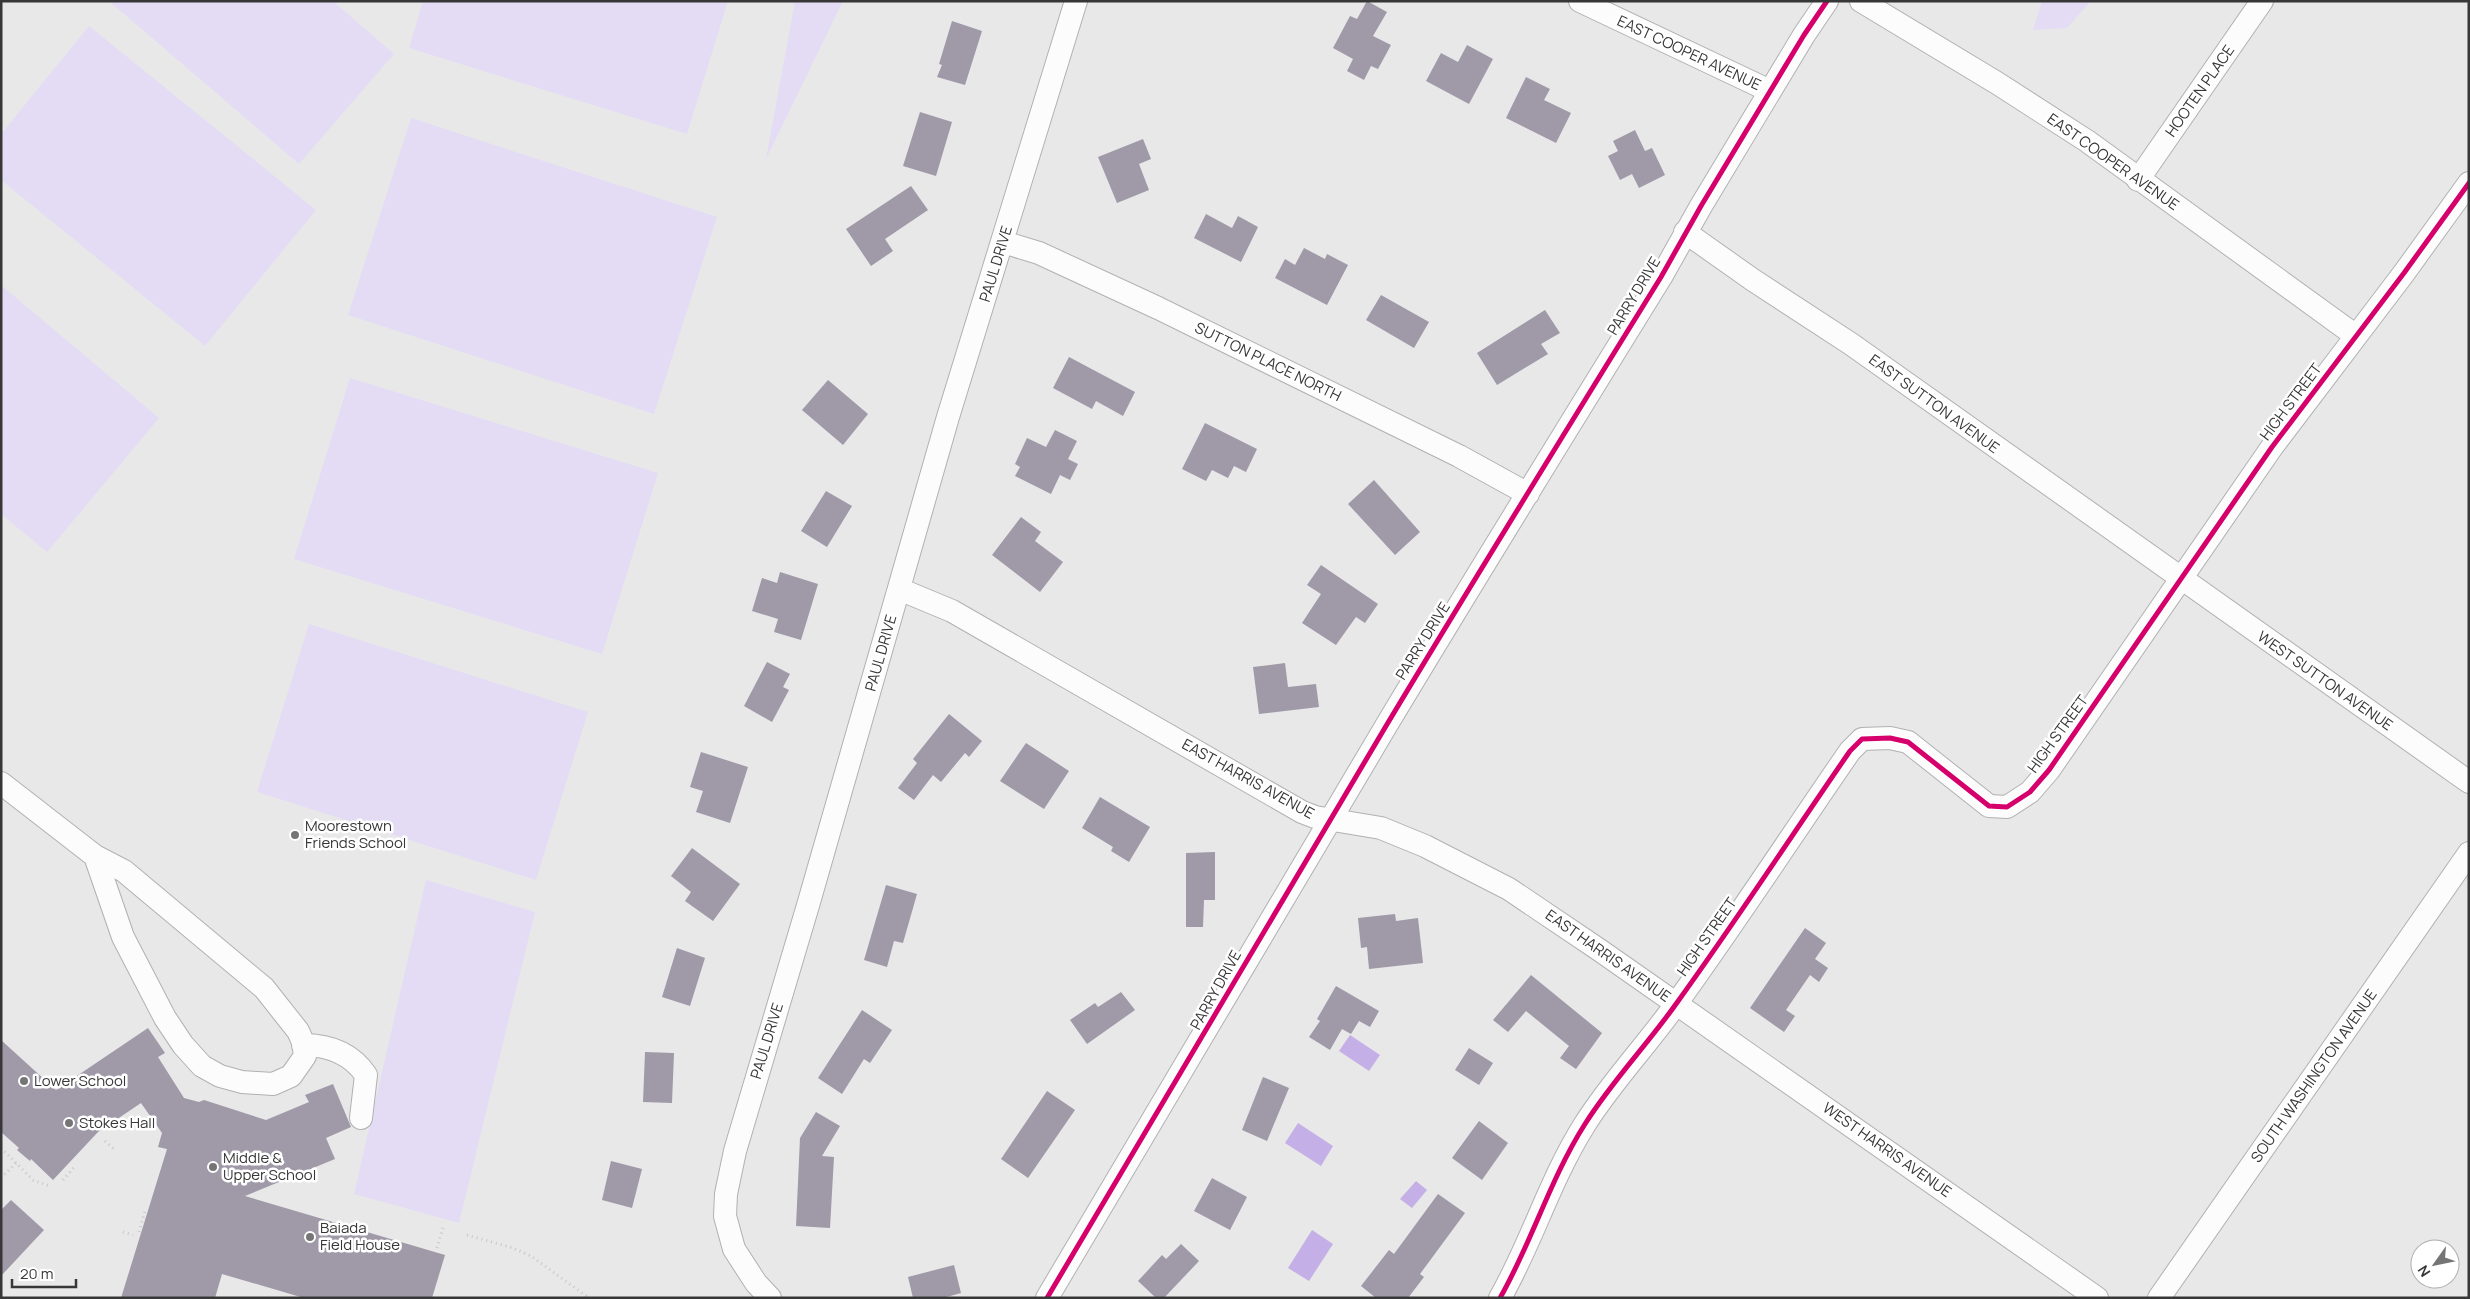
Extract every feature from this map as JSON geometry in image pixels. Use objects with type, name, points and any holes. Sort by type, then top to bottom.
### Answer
[{"type":"street","name":"PAUL DRIVE","points":[[770,1298],[756,1283],[734,1249],[724,1216],[726,1194],[745,1115],[948,417],[1076,1]]},
{"type":"street","name":"EAST COOPER AVENUE","points":[[1580,1],[1770,90]]},
{"type":"street","name":"PARRY DRIVE","points":[[1047,1298],[1201,1042],[1247,958],[1661,277],[1685,232],[1770,90],[1827,1]]},
{"type":"street","name":"EAST COOPER AVENUE","points":[[1861,1],[2027,102],[2087,141],[2138,180],[2356,336]]},
{"type":"street","name":"HOOTEN PLACE","points":[[2138,180],[2262,1]]},
{"type":"street","name":"HIGH STREET","points":[[1500,1298],[1520,1262],[1550,1190],[1584,1125],[1605,1094],[1676,1004],[1850,751],[1862,739],[1890,738],[1908,742],[1990,806],[2007,808],[2030,792],[2049,770],[2272,447],[2431,238],[2469,183]]},
{"type":"street","name":"EAST SUTTON AVENUE","points":[[1685,232],[1753,280],[1851,344],[2181,578]]},
{"type":"street","name":"SUTTON PLACE NORTH","points":[[1003,242],[1039,253],[1158,308],[1459,456],[1528,494]]},
{"type":"street","name":"WEST SUTTON AVENUE","points":[[2181,578],[2469,782]]},
{"type":"street","name":"EAST HARRIS AVENUE","points":[[899,588],[952,611],[1302,812],[1330,820],[1382,828],[1426,846],[1509,889],[1676,1004]]},
{"type":"street","points":[[1,782],[95,856],[124,871],[264,988],[298,1031],[303,1045],[305,1056],[299,1068],[291,1076],[273,1084],[242,1082],[220,1076],[202,1066],[183,1044],[166,1018],[123,937],[95,856]]},
{"type":"street","name":"SOUTH WASHINGTON AVENUE","points":[[2159,1298],[2469,853]]},
{"type":"street","name":"WEST HARRIS AVENUE","points":[[1676,1004],[1968,1206],[2097,1298]]},
{"type":"street","points":[[303,1045],[318,1045],[343,1052],[358,1062],[366,1075],[361,1118]]},
{"type":"path","points":[[105,1142],[116,1151]]},
{"type":"path","points":[[1,1148],[32,1180],[50,1186]]},
{"type":"path","points":[[1,1178],[16,1163]]},
{"type":"path","points":[[63,1180],[75,1166]]},
{"type":"path","points":[[139,1232],[145,1211]]},
{"type":"path","points":[[437,1248],[443,1228]]},
{"type":"path","points":[[123,1232],[133,1235]]},
{"type":"path","points":[[467,1235],[513,1248],[531,1256],[589,1298]]},
{"type":"shaded area","points":[[109,1],[333,1],[394,54],[299,164]]},
{"type":"shaded area","points":[[423,1],[728,1],[687,134],[409,48]]},
{"type":"shaded area","points":[[795,1],[843,1],[766,159]]},
{"type":"shaded area","points":[[2042,1],[2091,1],[2067,28],[2033,30]]},
{"type":"shaded area","points":[[89,26],[316,210],[205,346],[1,180],[1,134]]},
{"type":"shaded area","points":[[411,118],[717,217],[654,414],[348,315]]},
{"type":"shaded area","points":[[1,285],[159,418],[47,552],[1,514]]},
{"type":"shaded area","points":[[350,378],[658,473],[602,654],[294,559]]},
{"type":"shaded area","points":[[309,624],[588,712],[536,880],[257,792]]},
{"type":"shaded area","points":[[426,880],[535,912],[459,1223],[354,1194]]},
{"type":"shaded area","points":[[1350,1035],[1380,1055],[1369,1071],[1339,1051]]},
{"type":"shaded area","points":[[1298,1123],[1333,1146],[1321,1166],[1285,1143]]},
{"type":"shaded area","points":[[1416,1181],[1427,1190],[1412,1208],[1400,1199]]},
{"type":"shaded area","points":[[1312,1230],[1333,1244],[1309,1281],[1288,1268]]},
{"type":"building","points":[[1367,1],[1387,12],[1373,36],[1391,45],[1378,69],[1371,66],[1364,80],[1347,71],[1353,59],[1333,48],[1350,16],[1357,19]]},
{"type":"building","points":[[952,21],[982,31],[965,85],[937,77],[942,65],[939,64]]},
{"type":"building","points":[[1467,45],[1493,59],[1469,104],[1426,81],[1441,53],[1458,62]]},
{"type":"building","points":[[1526,77],[1550,89],[1544,100],[1571,113],[1556,143],[1506,118]]},
{"type":"building","points":[[920,112],[952,122],[936,176],[903,166]]},
{"type":"building","points":[[1635,130],[1645,151],[1652,148],[1665,175],[1639,188],[1632,174],[1620,180],[1608,156],[1618,151],[1613,141]]},
{"type":"building","points":[[1143,139],[1151,159],[1139,164],[1149,190],[1117,203],[1098,157]]},
{"type":"building","points":[[911,186],[928,210],[885,239],[893,251],[871,266],[846,229]]},
{"type":"building","points":[[1206,214],[1232,228],[1238,216],[1258,227],[1241,262],[1194,238]]},
{"type":"building","points":[[1304,248],[1325,259],[1327,254],[1348,265],[1327,305],[1275,278],[1285,259],[1295,265]]},
{"type":"building","points":[[1381,295],[1429,322],[1414,348],[1366,320]]},
{"type":"building","points":[[1545,310],[1560,333],[1541,344],[1548,354],[1497,385],[1477,353]]},
{"type":"building","points":[[1069,357],[1135,392],[1123,416],[1096,401],[1092,409],[1053,388]]},
{"type":"building","points":[[828,380],[868,414],[843,445],[802,410]]},
{"type":"building","points":[[1205,423],[1257,449],[1246,472],[1234,466],[1228,478],[1212,470],[1206,481],[1182,469]]},
{"type":"building","points":[[1055,430],[1077,441],[1068,459],[1078,464],[1070,480],[1060,475],[1051,494],[1015,476],[1020,467],[1015,464],[1027,438],[1046,447]]},
{"type":"building","points":[[1374,480],[1420,532],[1395,555],[1348,504]]},
{"type":"building","points":[[826,491],[852,506],[827,547],[801,531]]},
{"type":"building","points":[[1021,517],[1041,532],[1035,541],[1063,562],[1040,592],[992,555]]},
{"type":"building","points":[[1321,565],[1378,604],[1365,623],[1356,617],[1336,645],[1302,623],[1321,594],[1307,585]]},
{"type":"building","points":[[780,572],[818,584],[801,640],[774,632],[778,619],[752,611],[762,578],[777,583]]},
{"type":"building","points":[[767,662],[790,674],[783,687],[789,690],[772,722],[744,706]]},
{"type":"building","points":[[1285,663],[1288,687],[1316,684],[1319,707],[1259,714],[1253,667]]},
{"type":"building","points":[[949,714],[982,741],[969,757],[965,753],[941,782],[933,775],[914,800],[898,788],[917,763],[913,759]]},
{"type":"building","points":[[1026,743],[1069,771],[1044,809],[1000,781]]},
{"type":"building","points":[[701,752],[748,767],[730,823],[696,812],[703,791],[690,787]]},
{"type":"building","points":[[1100,797],[1150,827],[1129,862],[1111,851],[1113,847],[1082,828]]},
{"type":"building","points":[[692,848],[740,884],[713,921],[685,901],[691,892],[671,876]]},
{"type":"building","points":[[1215,852],[1215,900],[1204,900],[1203,927],[1186,927],[1186,853]]},
{"type":"building","points":[[886,885],[917,894],[903,943],[894,941],[887,967],[864,960]]},
{"type":"building","points":[[1395,914],[1396,921],[1418,918],[1423,963],[1369,969],[1367,947],[1361,948],[1358,918]]},
{"type":"building","points":[[1805,928],[1826,943],[1815,959],[1828,968],[1819,982],[1810,975],[1786,1010],[1795,1016],[1784,1032],[1750,1008]]},
{"type":"building","points":[[677,948],[705,958],[690,1006],[662,997]]},
{"type":"building","points":[[1531,975],[1602,1033],[1576,1069],[1560,1058],[1569,1046],[1526,1011],[1508,1032],[1493,1020]]},
{"type":"building","points":[[1336,986],[1379,1011],[1370,1027],[1359,1021],[1351,1034],[1342,1029],[1330,1050],[1309,1037],[1320,1021],[1317,1019]]},
{"type":"building","points":[[1121,992],[1135,1010],[1087,1044],[1070,1020],[1095,1003],[1098,1007]]},
{"type":"building","points":[[862,1010],[892,1030],[870,1063],[864,1059],[842,1094],[818,1078]]},
{"type":"building","points":[[148,1028],[165,1053],[158,1057],[184,1098],[199,1102],[204,1100],[266,1120],[309,1102],[305,1095],[333,1084],[351,1127],[326,1138],[335,1159],[245,1196],[445,1255],[432,1298],[304,1298],[222,1274],[215,1298],[121,1298],[167,1149],[158,1147],[162,1133],[141,1103],[98,1132],[53,1180],[31,1159],[30,1161],[17,1150],[19,1148],[1,1132],[1,1040],[56,1090]]},
{"type":"building","points":[[1469,1048],[1493,1063],[1479,1085],[1455,1070]]},
{"type":"building","points":[[645,1052],[674,1053],[672,1103],[643,1102]]},
{"type":"building","points":[[1263,1077],[1289,1088],[1267,1141],[1242,1130]]},
{"type":"building","points":[[1047,1091],[1075,1110],[1028,1178],[1001,1159]]},
{"type":"building","points":[[816,1112],[840,1126],[822,1156],[834,1157],[830,1228],[796,1226],[800,1138]]},
{"type":"building","points":[[1479,1121],[1508,1143],[1482,1180],[1452,1158]]},
{"type":"building","points":[[611,1161],[642,1169],[632,1208],[602,1200]]},
{"type":"building","points":[[1212,1178],[1247,1197],[1230,1230],[1194,1211]]},
{"type":"building","points":[[1438,1194],[1465,1213],[1420,1274],[1424,1277],[1408,1298],[1376,1298],[1361,1286],[1389,1250],[1394,1254]]},
{"type":"building","points":[[11,1200],[44,1230],[1,1276],[1,1210]]},
{"type":"building","points":[[1181,1244],[1199,1261],[1164,1298],[1156,1298],[1138,1281],[1162,1255],[1166,1259]]},
{"type":"building","points":[[954,1265],[961,1293],[943,1298],[913,1298],[908,1277]]},
{"type":"cycle path","points":[[1047,1298],[1386,726],[1661,277],[1701,206],[1804,35],[1827,1]]},
{"type":"cycle path","points":[[1500,1298],[1522,1255],[1561,1167],[1595,1108],[1665,1019],[1698,973],[1850,751],[1862,739],[1890,738],[1908,742],[1989,806],[2007,807],[2030,792],[2049,770],[2272,447],[2404,273],[2469,183]]},
{"type":"place","name":"Moorestown Friends School","points":[[295,835]]},
{"type":"place","name":"Lower School","points":[[24,1081]]},
{"type":"place","name":"Stokes Hall","points":[[69,1123]]},
{"type":"place","name":"Middle & Upper School","points":[[213,1167]]},
{"type":"place","name":"Baiada Field House","points":[[310,1237]]}]
